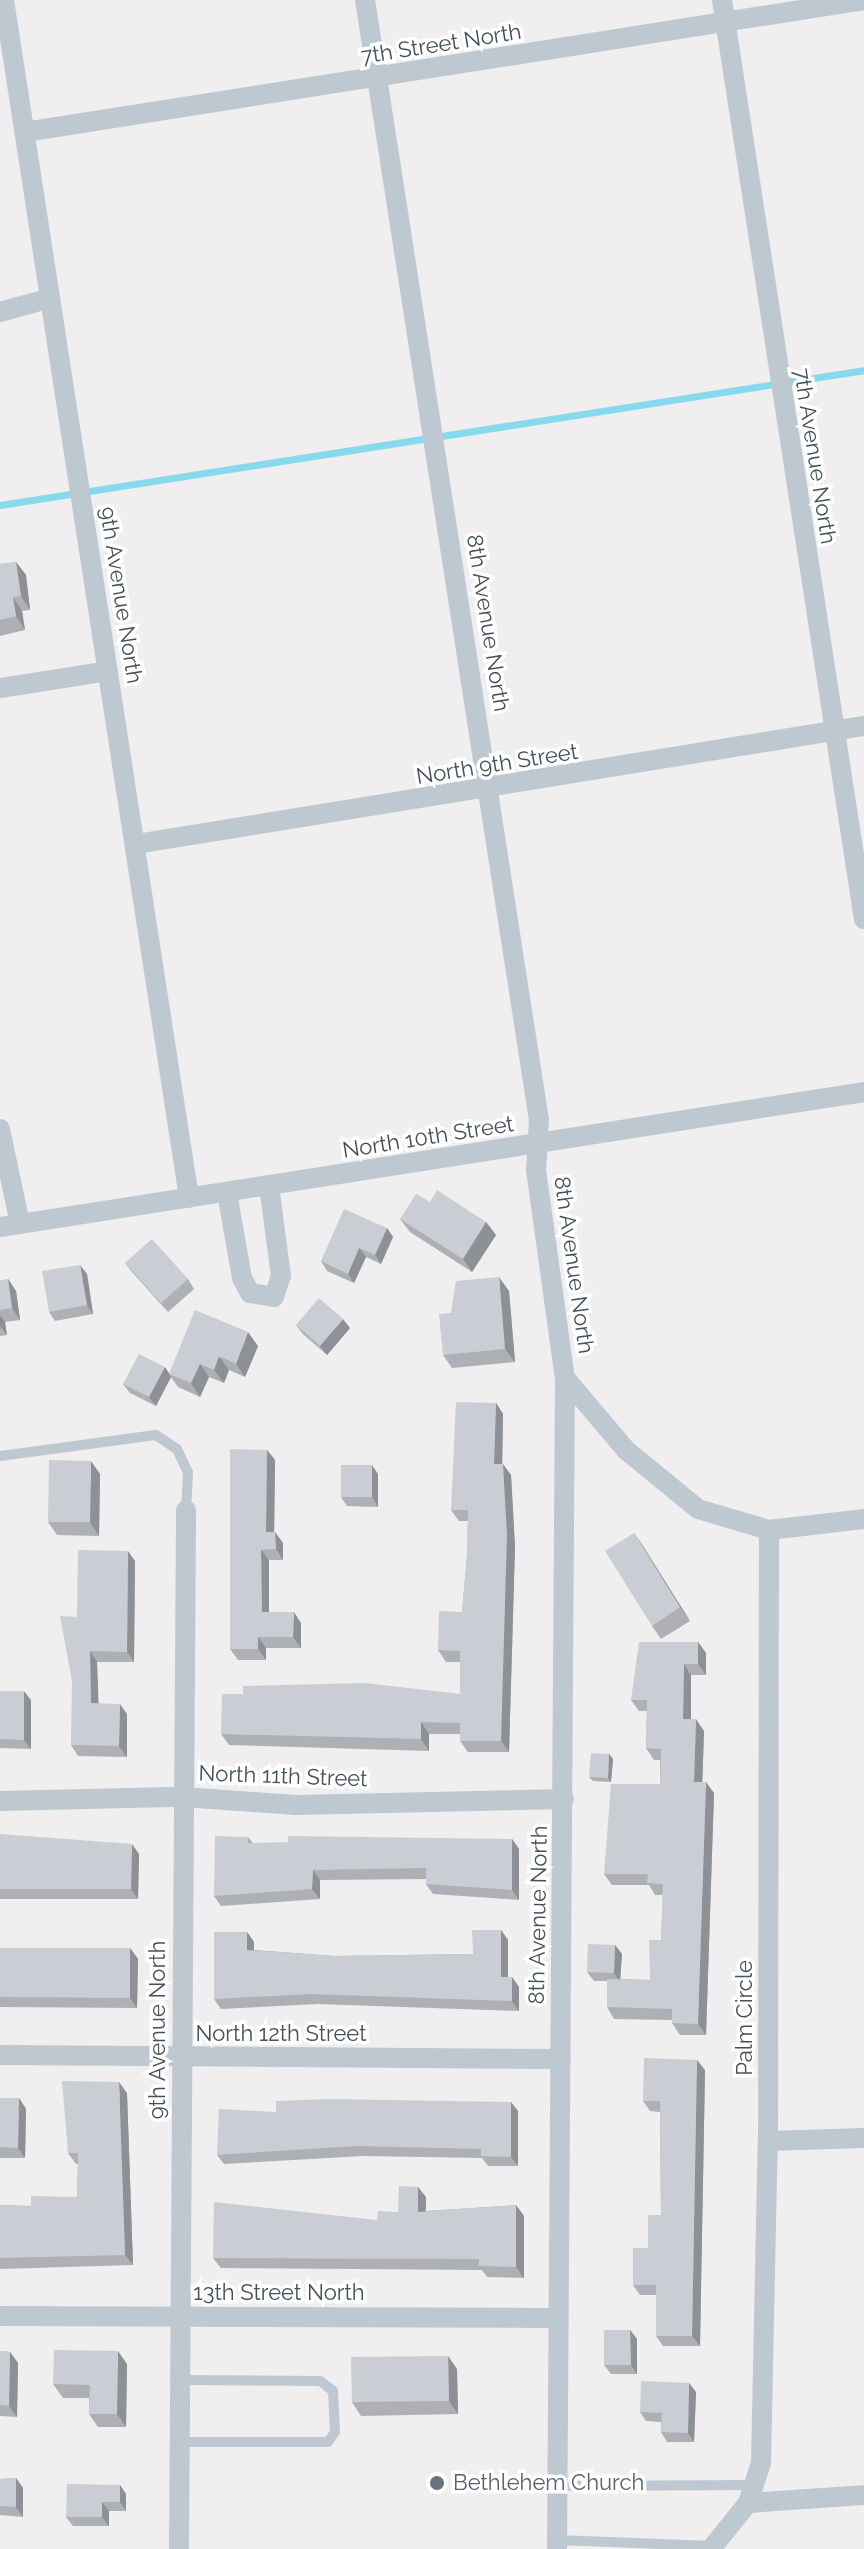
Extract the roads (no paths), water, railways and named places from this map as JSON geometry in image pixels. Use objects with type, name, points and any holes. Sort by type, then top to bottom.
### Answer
[{"type":"street","name":"9th Avenue North","points":[[4,0],[189,1198]]},
{"type":"street","name":"8th Avenue North","points":[[365,0],[489,790],[538,1144],[565,1378],[557,2545]]},
{"type":"street","name":"7th Avenue North","points":[[722,0],[864,919]]},
{"type":"street","name":"7th Street North","points":[[25,132],[378,79],[864,0]]},
{"type":"street","points":[[0,312],[50,298]]},
{"type":"street","points":[[0,688],[108,671]]},
{"type":"street","name":"North 9th Street","points":[[136,844],[489,790],[864,726]]},
{"type":"street","name":"North 10th Street","points":[[10,1225],[864,1092]]},
{"type":"street","points":[[0,1129],[10,1225]]},
{"type":"street","points":[[227,1193],[242,1278],[250,1293],[274,1297],[281,1276],[269,1186]]},
{"type":"street","points":[[565,1378],[669,1490],[698,1509],[769,1530],[864,1519]]},
{"type":"street","name":"9th Avenue North","points":[[179,2549],[186,1510]]},
{"type":"street","name":"Palm Circle","points":[[712,2547],[748,2503],[758,2485],[768,2141],[769,1530]]},
{"type":"street","name":"North 11th Street","points":[[0,1801],[182,1797],[296,1805],[564,1799]]},
{"type":"street","name":"North 12th Street","points":[[0,2055],[561,2059]]},
{"type":"street","points":[[768,2141],[864,2138]]},
{"type":"street","name":"13th Street North","points":[[0,2316],[558,2318]]},
{"type":"street","points":[[748,2503],[864,2495]]},
{"type":"lane","points":[[0,1456],[156,1435],[177,1449],[188,1473],[186,1510]]},
{"type":"lane","points":[[179,2442],[328,2442],[335,2432],[333,2391],[320,2381],[180,2380]]},
{"type":"lane","points":[[557,2486],[758,2485]]},
{"type":"lane","points":[[557,2545],[712,2547]]},
{"type":"waterway","points":[[0,505],[864,370]]},
{"type":"place","name":"Bethlehem Church","points":[[437,2483]]}]
